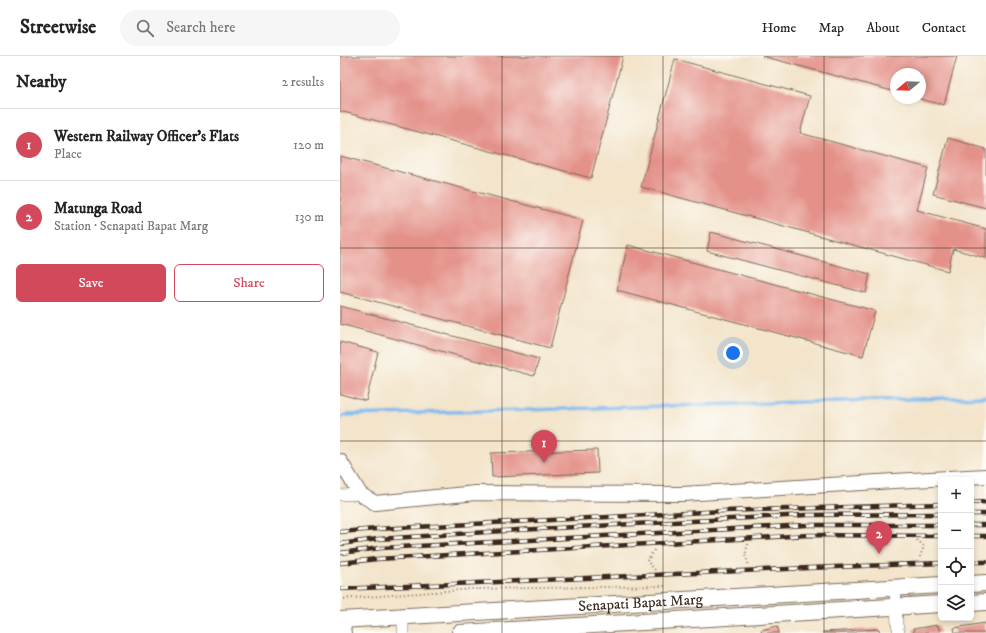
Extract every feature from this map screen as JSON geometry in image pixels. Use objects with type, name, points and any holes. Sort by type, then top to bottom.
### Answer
[{"type":"main road","points":[[974,584],[986,583]]},
{"type":"main road","name":"Senapati Bapat Marg","points":[[342,624],[403,616],[938,585]]},
{"type":"main road","points":[[824,592],[826,611]]},
{"type":"main road","points":[[758,596],[759,615]]},
{"type":"main road","points":[[697,600],[697,619]]},
{"type":"main road","points":[[647,602],[649,622]]},
{"type":"main road","points":[[974,603],[986,602]]},
{"type":"main road","name":"Senapati Bapat Marg","points":[[460,633],[938,604]]},
{"type":"main road","points":[[488,612],[489,631]]},
{"type":"street","points":[[340,462],[360,494],[375,503],[476,493],[682,494],[986,476]]},
{"type":"street","points":[[340,495],[360,494]]},
{"type":"street","points":[[894,588],[899,633]]},
{"type":"street","points":[[403,616],[403,633]]},
{"type":"path","points":[[917,540],[924,546],[919,559]]},
{"type":"path","points":[[748,544],[745,555],[749,566]]},
{"type":"path","points":[[654,550],[647,561],[655,570]]},
{"type":"path","points":[[340,599],[472,589],[671,586]]},
{"type":"building","points":[[340,56],[623,56],[591,178],[340,111]]},
{"type":"building","points":[[762,56],[957,56],[944,105],[926,100],[926,68],[890,68],[890,90]]},
{"type":"building","points":[[675,59],[810,96],[800,133],[928,168],[917,210],[986,229],[986,258],[953,249],[948,271],[641,187]]},
{"type":"building","points":[[948,138],[986,149],[986,208],[933,194]]},
{"type":"building","points":[[340,156],[583,220],[550,348],[340,292]]},
{"type":"building","points":[[711,232],[870,274],[866,293],[707,251]]},
{"type":"building","points":[[628,245],[875,311],[863,356],[617,290]]},
{"type":"building","points":[[340,306],[539,359],[534,376],[340,324]]},
{"type":"building","points":[[340,342],[378,352],[366,401],[340,394]]},
{"type":"building","points":[[597,450],[598,473],[492,477],[491,453]]},
{"type":"building","points":[[985,623],[986,633],[955,633],[954,628]]},
{"type":"building","points":[[938,625],[940,633],[914,633],[913,629]]},
{"type":"building","points":[[777,626],[779,633],[762,633],[761,630]]},
{"type":"building","points":[[879,629],[880,633],[823,633],[823,632]]},
{"type":"waterway","points":[[340,418],[345,415],[986,397]]},
{"type":"railway","points":[[974,503],[986,502]]},
{"type":"railway","points":[[340,532],[724,511],[938,504]]},
{"type":"railway","points":[[340,544],[378,539],[518,530],[807,515],[938,514]]},
{"type":"railway","points":[[974,514],[986,514]]},
{"type":"railway","points":[[340,553],[381,548],[807,525],[938,525]]},
{"type":"railway","points":[[974,525],[986,525]]},
{"type":"railway","points":[[340,563],[377,559],[809,535],[938,536]]},
{"type":"railway","points":[[974,536],[986,536]]},
{"type":"railway","points":[[974,562],[986,562]]},
{"type":"railway","points":[[340,589],[938,563]]},
{"type":"place","name":"Western Railway Officer's Flats","points":[[544,463]]},
{"type":"place","name":"Matunga Road","points":[[879,554]]}]
